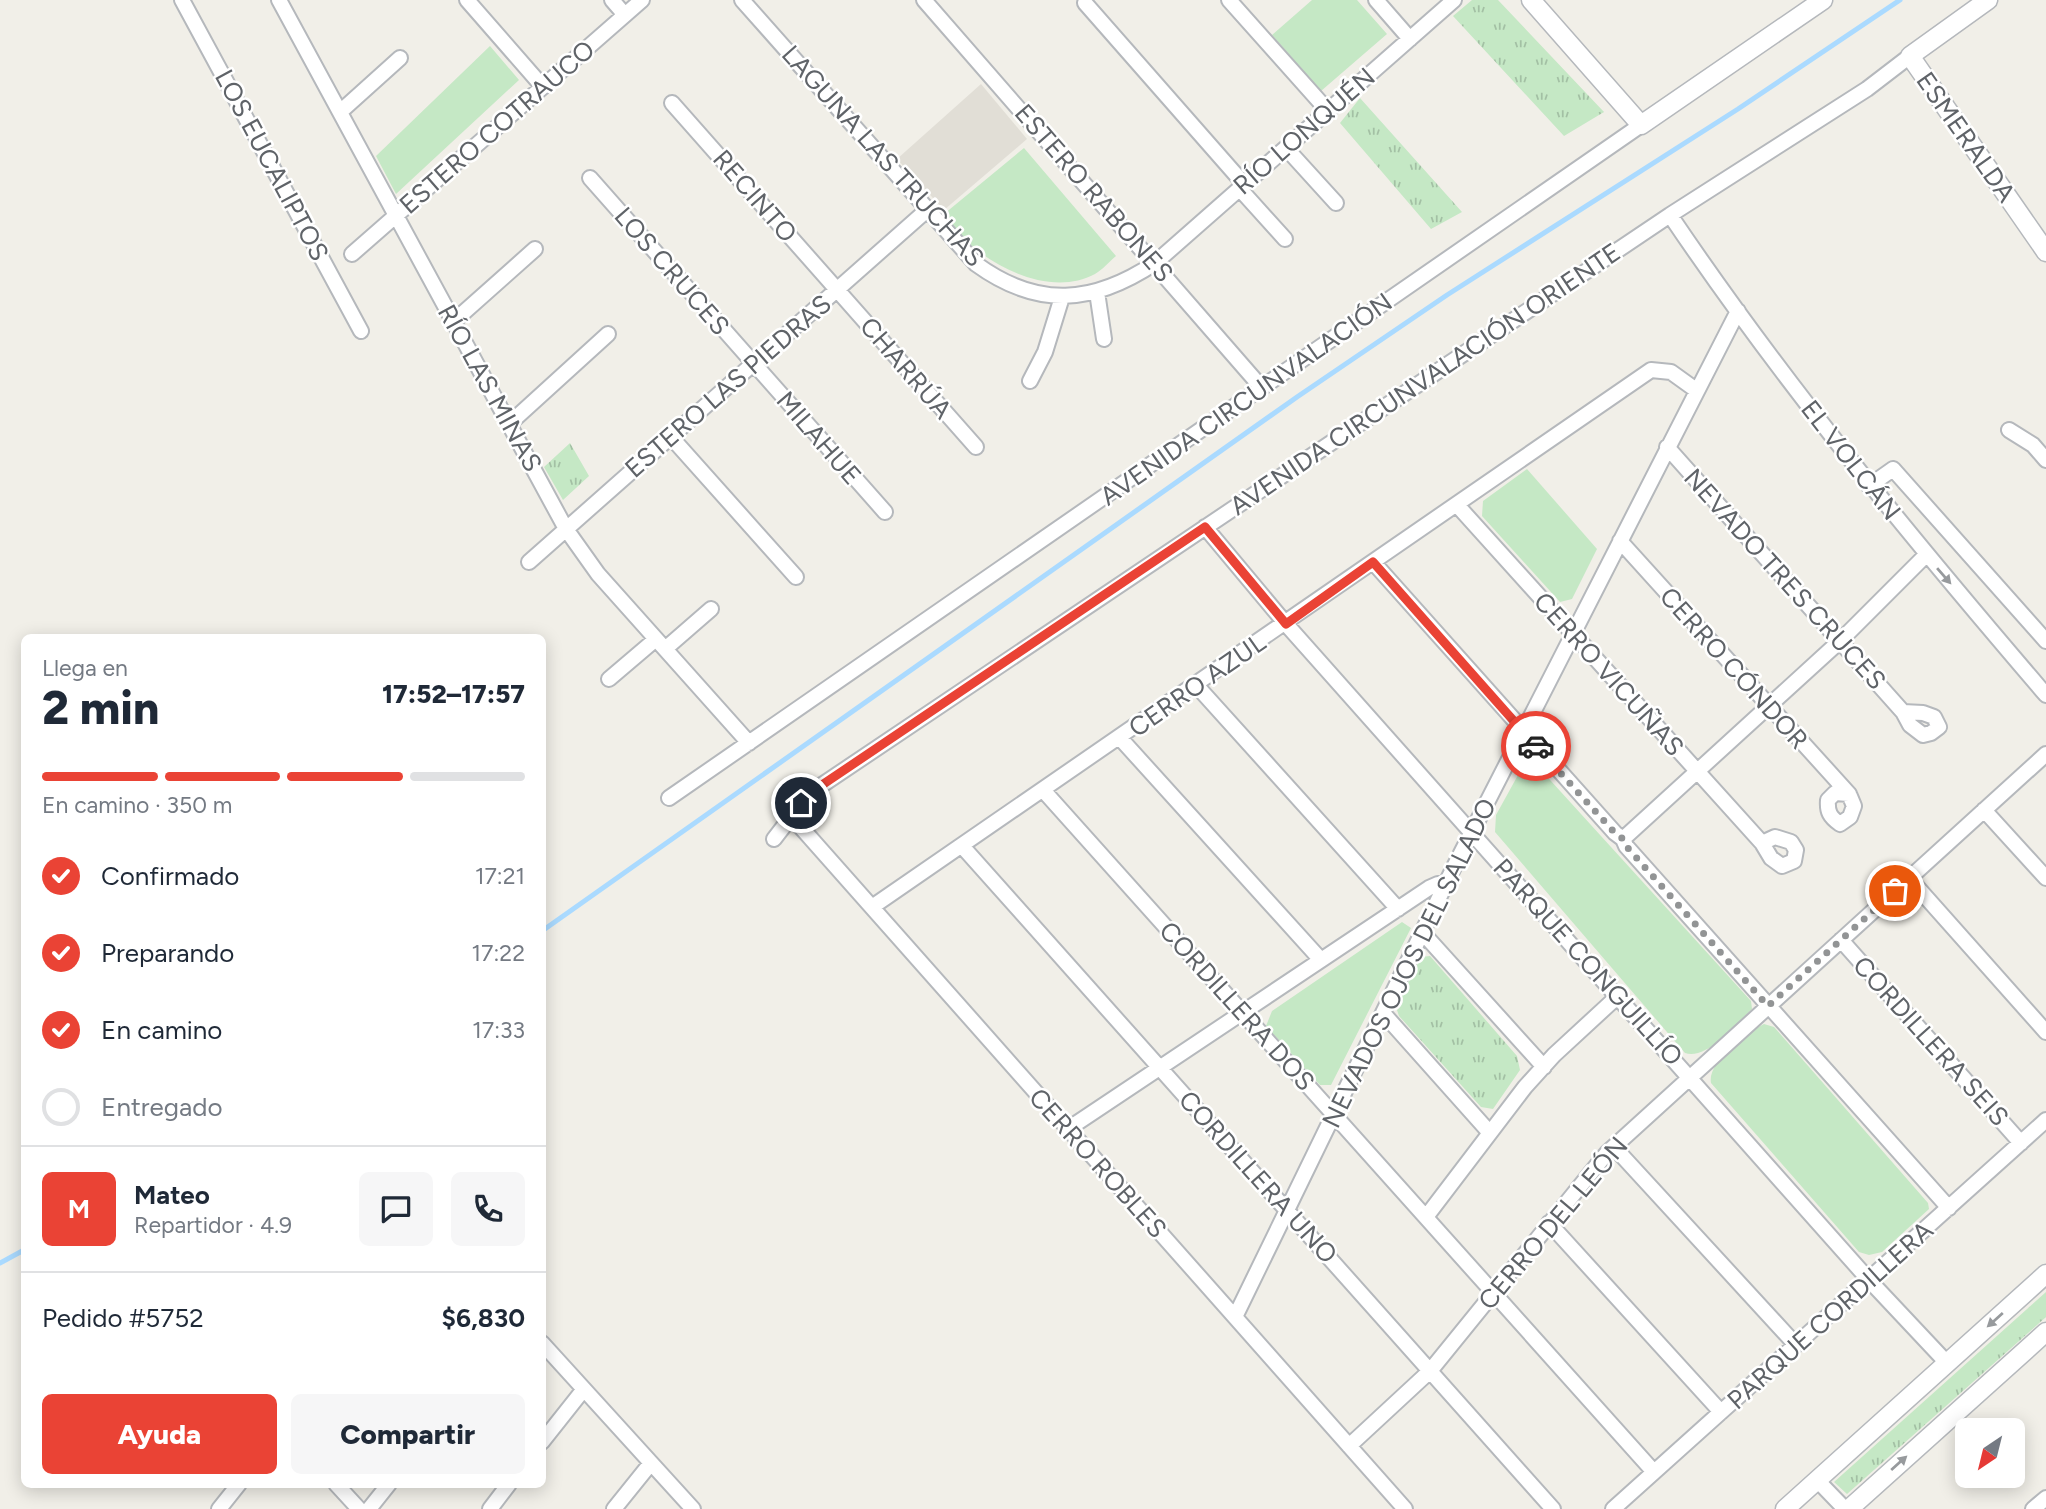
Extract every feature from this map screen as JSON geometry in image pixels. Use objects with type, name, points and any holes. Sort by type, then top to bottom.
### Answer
[{"type":"street","name":"LOS EUCALIPTOS","points":[[182,0],[361,331]]},
{"type":"street","name":"RÍO LAS MINAS","points":[[279,0],[566,529],[598,574],[749,743]]},
{"type":"street","points":[[467,0],[543,87]]},
{"type":"street","points":[[612,0],[625,15]]},
{"type":"street","name":"ESTERO COTRAUCO","points":[[352,254],[642,0]]},
{"type":"street","name":"LAGUNA LAS TRUCHAS","points":[[742,0],[963,250],[991,274],[1028,291],[1062,297],[1097,292],[1126,281],[1155,263]]},
{"type":"street","points":[[928,5],[944,0]]},
{"type":"street","points":[[1229,0],[1328,111]]},
{"type":"street","points":[[1376,0],[1410,39]]},
{"type":"street","name":"RÍO LONQUÉN","points":[[1155,263],[1454,0]]},
{"type":"street","points":[[1531,0],[1641,125]]},
{"type":"street","name":"AVENIDA CIRCUNVALACIÓN","points":[[669,798],[1823,0]]},
{"type":"street","points":[[1670,215],[1867,89],[1988,0]]},
{"type":"street","points":[[1085,3],[1285,239]]},
{"type":"street","name":"ESTERO RABONES","points":[[928,5],[1262,388]]},
{"type":"street","name":"ESMERALDA","points":[[1910,56],[2046,252]]},
{"type":"street","points":[[340,113],[400,58]]},
{"type":"street","name":"RECINTO","points":[[672,103],[837,290]]},
{"type":"street","points":[[1286,148],[1336,203]]},
{"type":"street","name":"LOS CRUCES","points":[[590,178],[754,363]]},
{"type":"street","name":"ESTERO LAS PIEDRAS","points":[[529,562],[928,210]]},
{"type":"street","name":"EL VOLCÁN","points":[[1670,215],[1869,486],[2046,695]]},
{"type":"street","name":"AVENIDA CIRCUNVALACIÓN ORIENTE","points":[[774,839],[816,789],[1670,215]]},
{"type":"street","points":[[453,322],[535,249]]},
{"type":"street","name":"CHARRÚA","points":[[837,290],[976,447]]},
{"type":"street","points":[[1097,292],[1104,339]]},
{"type":"street","points":[[1030,381],[1045,352],[1062,297]]},
{"type":"street","name":"NEVADOS OJOS DEL SALADO","points":[[1235,1317],[1472,832],[1738,311]]},
{"type":"street","points":[[509,424],[608,334]]},
{"type":"street","name":"MILAHUE","points":[[754,363],[885,512]]},
{"type":"street","name":"CERRO AZUL","points":[[872,907],[1651,370],[1671,372],[1696,390]]},
{"type":"street","points":[[2009,430],[2033,445],[2046,460]]},
{"type":"street","points":[[671,437],[796,576]]},
{"type":"street","name":"NEVADO TRES CRUCES","points":[[1667,447],[1903,712]]},
{"type":"street","name":"EL VOLCÁN","points":[[1869,486],[1893,469],[2046,641]]},
{"type":"street","name":"CERRO VICUÑAS","points":[[1457,505],[1762,843]]},
{"type":"street","name":"PARQUE CONGUILLÍO","points":[[1205,527],[1286,624],[1868,1280],[1947,1363]]},
{"type":"street","name":"CERRO CÓNDOR","points":[[1620,541],[1849,794]]},
{"type":"street","points":[[1623,839],[1840,641],[1926,555]]},
{"type":"street","points":[[1373,562],[1623,839],[1626,846],[1949,1208]]},
{"type":"street","points":[[609,679],[710,609]]},
{"type":"street","points":[[1196,685],[1398,909]]},
{"type":"street","points":[[1120,738],[1321,960]]},
{"type":"street","name":"CERRO DEL LEÓN","points":[[1349,1446],[1430,1371],[1614,1147],[2046,754]]},
{"type":"street","name":"CORDILLERA DOS","points":[[1044,790],[1654,1472]]},
{"type":"street","points":[[1984,810],[2046,878]]},
{"type":"street","name":"CERRO ROBLES","points":[[791,816],[1405,1509]]},
{"type":"street","name":"CORDILLERA UNO","points":[[962,846],[1553,1509]]},
{"type":"street","points":[[1909,878],[2046,1032]]},
{"type":"street","points":[[1068,1129],[1430,888],[1438,884],[1445,886]]},
{"type":"street","points":[[1422,932],[1544,1067]]},
{"type":"street","name":"CORDILLERA SEIS","points":[[1841,940],[2021,1143]]},
{"type":"street","points":[[1426,1217],[1544,1067],[1618,996]]},
{"type":"street","points":[[1383,1013],[1490,1133]]},
{"type":"street","name":"PARQUE CORDILLERA","points":[[1613,1509],[2046,1120]]},
{"type":"street","points":[[1614,1147],[1796,1345]]},
{"type":"street","points":[[1549,1223],[1721,1412]]},
{"type":"street","points":[[1785,1509],[2046,1274]]},
{"type":"street","points":[[1817,1480],[1847,1509],[2046,1332]]},
{"type":"street","points":[[546,1347],[692,1509]]},
{"type":"street","points":[[546,1437],[584,1389]]},
{"type":"street","points":[[614,1509],[651,1463]]},
{"type":"street","points":[[219,1509],[236,1488]]},
{"type":"street","points":[[340,1488],[359,1509]]},
{"type":"street","points":[[369,1509],[385,1488]]},
{"type":"street","points":[[490,1509],[506,1488]]},
{"type":"street","points":[[2034,1509],[2046,1498]]},
{"type":"shaded area","points":[[981,84],[1027,139],[944,210],[897,159]]},
{"type":"green space","points":[[1312,0],[1357,0],[1387,34],[1321,91],[1272,35]]},
{"type":"green space","points":[[1472,0],[1498,0],[1604,112],[1564,136],[1453,16]]},
{"type":"green space","points":[[490,46],[519,80],[396,194],[376,156]]},
{"type":"green space","points":[[1360,98],[1462,212],[1431,229],[1340,123]]},
{"type":"green space","points":[[1024,148],[1116,256],[1095,274],[1080,280],[1047,282],[1015,273],[973,247],[944,214]]},
{"type":"green space","points":[[570,443],[589,476],[563,500],[544,467]]},
{"type":"green space","points":[[1527,469],[1597,549],[1572,599],[1560,602],[1482,516],[1483,501]]},
{"type":"green space","points":[[1523,766],[1541,770],[1751,1001],[1752,1009],[1712,1046],[1694,1054],[1685,1053],[1495,832],[1496,815]]},
{"type":"green space","points":[[1402,922],[1411,928],[1331,1085],[1320,1085],[1266,1026],[1272,1011]]},
{"type":"green space","points":[[1430,956],[1517,1056],[1520,1070],[1493,1109],[1481,1107],[1399,1016],[1396,1007],[1421,957]]},
{"type":"green space","points":[[1764,1024],[1774,1027],[1928,1203],[1929,1209],[1882,1252],[1869,1255],[1859,1252],[1711,1083],[1711,1075],[1722,1057]]},
{"type":"green space","points":[[2046,1292],[2046,1317],[1847,1494],[1834,1482]]},
{"type":"waterway","points":[[546,928],[1297,397],[1447,295],[1738,109],[1900,0]]},
{"type":"waterway","points":[[0,1263],[21,1252]]},
{"type":"way so far","points":[[1536,746],[1623,839],[1626,846],[1768,1006],[1895,891]]},
{"type":"route","points":[[801,803],[816,789],[1205,527],[1286,624],[1373,562],[1536,746]]}]
